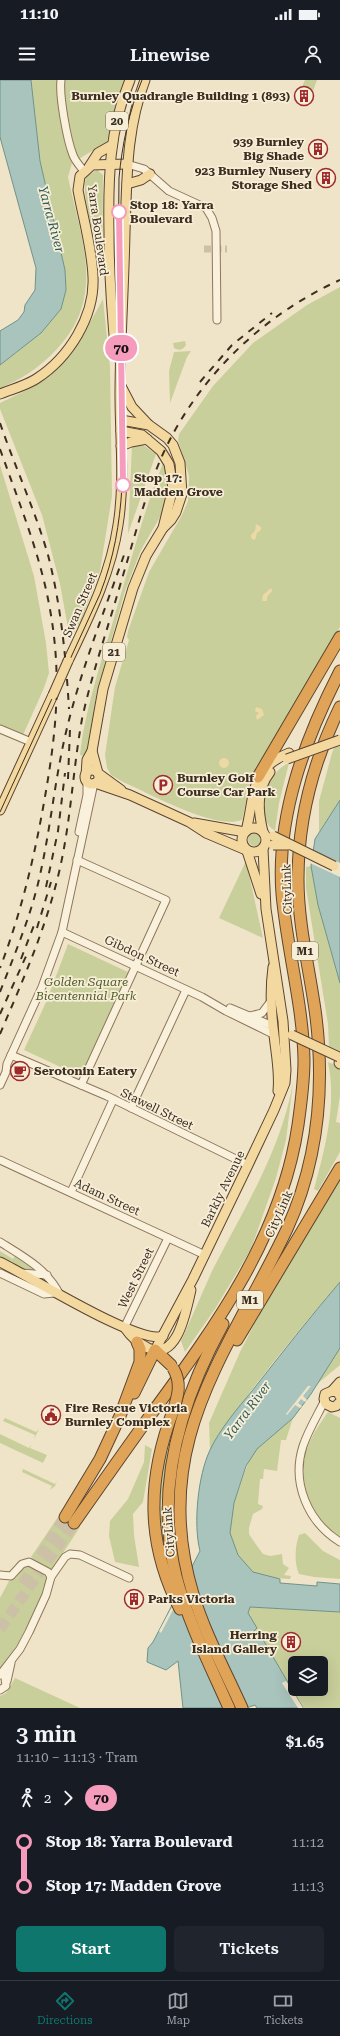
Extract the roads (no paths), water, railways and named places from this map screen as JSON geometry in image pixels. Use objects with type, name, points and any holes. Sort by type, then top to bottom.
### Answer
[{"type":"highway","points":[[258,778],[340,637]]},
{"type":"highway","name":"CityLink","points":[[120,1416],[70,1520],[211,1330],[238,1287],[264,1237],[280,1199],[294,1150],[301,1106],[304,1060],[282,892],[284,835],[287,815],[300,765],[316,722],[340,671]]},
{"type":"highway","name":"CityLink","points":[[242,1708],[198,1608],[186,1567],[182,1538],[180,1500],[183,1462],[190,1432],[202,1397],[290,1223],[301,1197],[312,1159],[320,1109],[320,1062],[316,1016],[300,912],[298,864],[302,825],[313,777],[320,753],[340,707]]},
{"type":"highway","name":"M1","points":[[172,1577],[168,1517],[169,1479],[176,1440],[187,1402],[202,1364],[262,1255],[277,1223],[291,1187],[303,1137],[306,1111],[307,1099],[304,1060]]},
{"type":"highway","points":[[202,1397],[340,1168]]},
{"type":"highway","points":[[120,1416],[140,1362],[140,1351],[137,1342]]},
{"type":"highway","points":[[120,1416],[160,1350],[178,1378],[179,1388],[173,1411],[160,1447],[154,1486],[156,1531],[172,1577],[177,1602],[206,1658],[229,1708]]},
{"type":"main road","name":"20","points":[[109,164],[122,100],[130,80]]},
{"type":"main road","name":"20","points":[[127,164],[131,129],[145,80]]},
{"type":"main road","points":[[86,169],[98,153],[112,145]]},
{"type":"main road","points":[[86,169],[98,164],[127,164]]},
{"type":"main road","name":"Swan Street","points":[[109,164],[110,293],[120,390]]},
{"type":"main road","name":"Swan Street","points":[[0,810],[99,594],[112,555],[118,526],[121,496],[120,390],[127,164]]},
{"type":"main road","name":"Yarra Boulevard","points":[[0,394],[37,378],[55,363],[73,341],[86,318],[92,297],[93,278],[78,190],[80,176],[86,169]]},
{"type":"main road","points":[[127,184],[141,180],[150,174]]},
{"type":"main road","points":[[120,390],[132,407],[150,425]]},
{"type":"main road","name":"21","points":[[121,420],[150,425],[162,433],[173,445],[177,455],[182,472],[182,494],[180,503],[171,520],[163,528]]},
{"type":"main road","name":"21","points":[[93,778],[87,760],[92,751],[103,689],[128,603],[142,566],[163,528],[172,496],[173,478],[164,454],[142,435],[121,431]]},
{"type":"main road","points":[[121,446],[131,442],[147,440]]},
{"type":"main road","points":[[266,909],[247,851],[241,840],[246,831],[252,792],[258,778],[272,762],[340,736]]},
{"type":"main road","points":[[274,964],[266,909],[263,849],[266,840],[258,807],[260,790],[269,773],[288,756],[340,740]]},
{"type":"main road","points":[[93,778],[189,822],[206,833],[247,851],[256,853],[273,840]]},
{"type":"main road","points":[[189,822],[246,831],[256,828],[273,840],[290,845],[340,868]]},
{"type":"main road","name":"Barkly Avenue","points":[[274,964],[272,1001],[273,1030],[279,1079],[274,1110]]},
{"type":"main road","name":"Barkly Avenue","points":[[162,1336],[166,1332],[205,1255],[274,1110],[285,1079],[289,1037],[274,964]]},
{"type":"main road","name":"Gibdon Street","points":[[273,1030],[339,1060]]},
{"type":"main road","points":[[0,1262],[57,1294],[124,1328],[154,1337],[162,1336],[160,1350],[137,1342],[124,1328]]},
{"type":"main road","name":"Barkly Avenue","points":[[160,1350],[172,1344],[177,1336],[193,1279]]},
{"type":"main road","points":[[336,1399],[340,1382]]},
{"type":"street","name":"Yarra Boulevard","points":[[61,80],[61,94],[70,148],[76,160],[86,169]]},
{"type":"street","points":[[127,164],[137,166],[150,174],[169,191],[204,207],[212,218],[216,237],[217,320]]},
{"type":"street","points":[[0,729],[31,742]]},
{"type":"street","points":[[0,1086],[6,1072],[7,1064],[42,987],[62,932],[77,860],[80,825],[87,795],[93,778]]},
{"type":"street","points":[[77,860],[166,900],[82,1085]]},
{"type":"street","name":"Gibdon Street","points":[[62,932],[211,1002],[226,1011],[273,1030]]},
{"type":"street","points":[[131,1108],[186,990]]},
{"type":"street","points":[[250,1016],[262,1013],[272,1001]]},
{"type":"street","name":"Gibdon Street","points":[[211,1002],[250,1016],[273,1030]]},
{"type":"street","name":"Stawell Street","points":[[11,1055],[82,1085],[248,1165]]},
{"type":"street","points":[[71,1192],[114,1100]]},
{"type":"street","name":"Adam Street","points":[[0,1160],[205,1255]]},
{"type":"street","name":"West Street","points":[[124,1328],[168,1238]]},
{"type":"street","points":[[0,1242],[32,1261],[53,1282],[57,1294],[44,1294],[0,1273]]},
{"type":"street","points":[[21,1273],[47,1275]]},
{"type":"street","points":[[336,1399],[314,1422],[301,1452],[300,1482],[305,1502],[313,1516],[326,1531],[340,1542]]},
{"type":"street","points":[[7,1681],[0,1675],[13,1659],[29,1632],[46,1595],[51,1577],[65,1557],[74,1553],[129,1578]]},
{"type":"street","points":[[0,1575],[12,1576],[22,1564],[29,1562],[48,1572],[51,1577]]},
{"type":"street","points":[[0,1690],[6,1686],[13,1659]]},
{"type":"water","name":"Yarra River","points":[[0,80],[31,80],[40,161],[65,270],[66,290],[61,309],[41,333],[0,365],[0,331],[18,320],[24,312],[25,305],[35,290],[36,268],[0,137]]},
{"type":"water","points":[[340,800],[340,983],[318,905],[311,866],[315,839]]},
{"type":"water","name":"Yarra River","points":[[340,1282],[340,1348],[311,1394],[293,1418],[257,1449],[246,1466],[234,1503],[230,1533],[238,1555],[253,1572],[280,1579],[280,1583],[317,1586],[317,1582],[340,1584],[340,1612],[250,1607],[248,1613],[257,1628],[253,1632],[254,1639],[262,1638],[288,1682],[288,1696],[296,1696],[303,1708],[257,1708],[255,1705],[246,1708],[183,1708],[178,1661],[166,1670],[147,1662],[148,1648],[153,1642],[200,1551],[197,1514],[202,1473],[206,1460],[214,1442],[229,1419]]},
{"type":"tunnel","points":[[204,249],[227,249]]},
{"type":"tunnel","points":[[23,1584],[65,1517]]},
{"type":"tunnel","points":[[0,1629],[74,1523]]},
{"type":"tram line","points":[[0,812],[100,594],[109,567],[115,541],[120,514],[123,461],[119,178],[127,128],[133,104],[142,80]]},
{"type":"tram line","name":"70","points":[[119,212],[123,485]]},
{"type":"railway","points":[[0,1034],[34,952],[55,890],[64,850],[79,738],[86,702],[138,522],[159,463],[173,433],[190,405],[210,379],[232,355],[257,332],[283,312],[340,280]]},
{"type":"railway","points":[[200,382],[232,345],[272,313]]},
{"type":"railway","points":[[0,423],[37,522],[53,574],[62,632],[69,709]]},
{"type":"railway","points":[[0,449],[28,526],[45,584],[53,631],[57,682],[54,731],[48,782],[39,829],[20,909],[0,968]]},
{"type":"railway","points":[[0,992],[22,934],[36,890],[44,857],[63,746],[73,706],[93,641],[124,555]]},
{"type":"railway","points":[[68,779],[70,729]]},
{"type":"railway","points":[[46,887],[58,831],[65,773]]},
{"type":"railway","points":[[37,928],[51,882]]},
{"type":"railway","points":[[21,959],[36,920]]},
{"type":"railway","points":[[0,1014],[27,954]]},
{"type":"place","name":"Burnley Quadrangle Building 1 (893)","points":[[304,96]]},
{"type":"place","name":"939 Burnley Big Shade","points":[[318,149]]},
{"type":"place","name":"923 Burnley Nusery Storage Shed","points":[[326,178]]},
{"type":"place","name":"Stop 18: Yarra Boulevard","points":[[119,212]]},
{"type":"place","name":"Stop 17: Madden Grove","points":[[123,485]]},
{"type":"place","name":"Burnley Golf Course Car Park","points":[[163,785]]},
{"type":"place","name":"Serotonin Eatery","points":[[20,1071]]},
{"type":"place","name":"Fire Rescue Victoria Burnley Complex","points":[[51,1415]]},
{"type":"place","name":"Parks Victoria","points":[[134,1599]]},
{"type":"place","name":"Herring Island Gallery","points":[[291,1642]]},
{"type":"park label","name":"Golden Square Bicentennial Park","points":[[86,989]]}]
